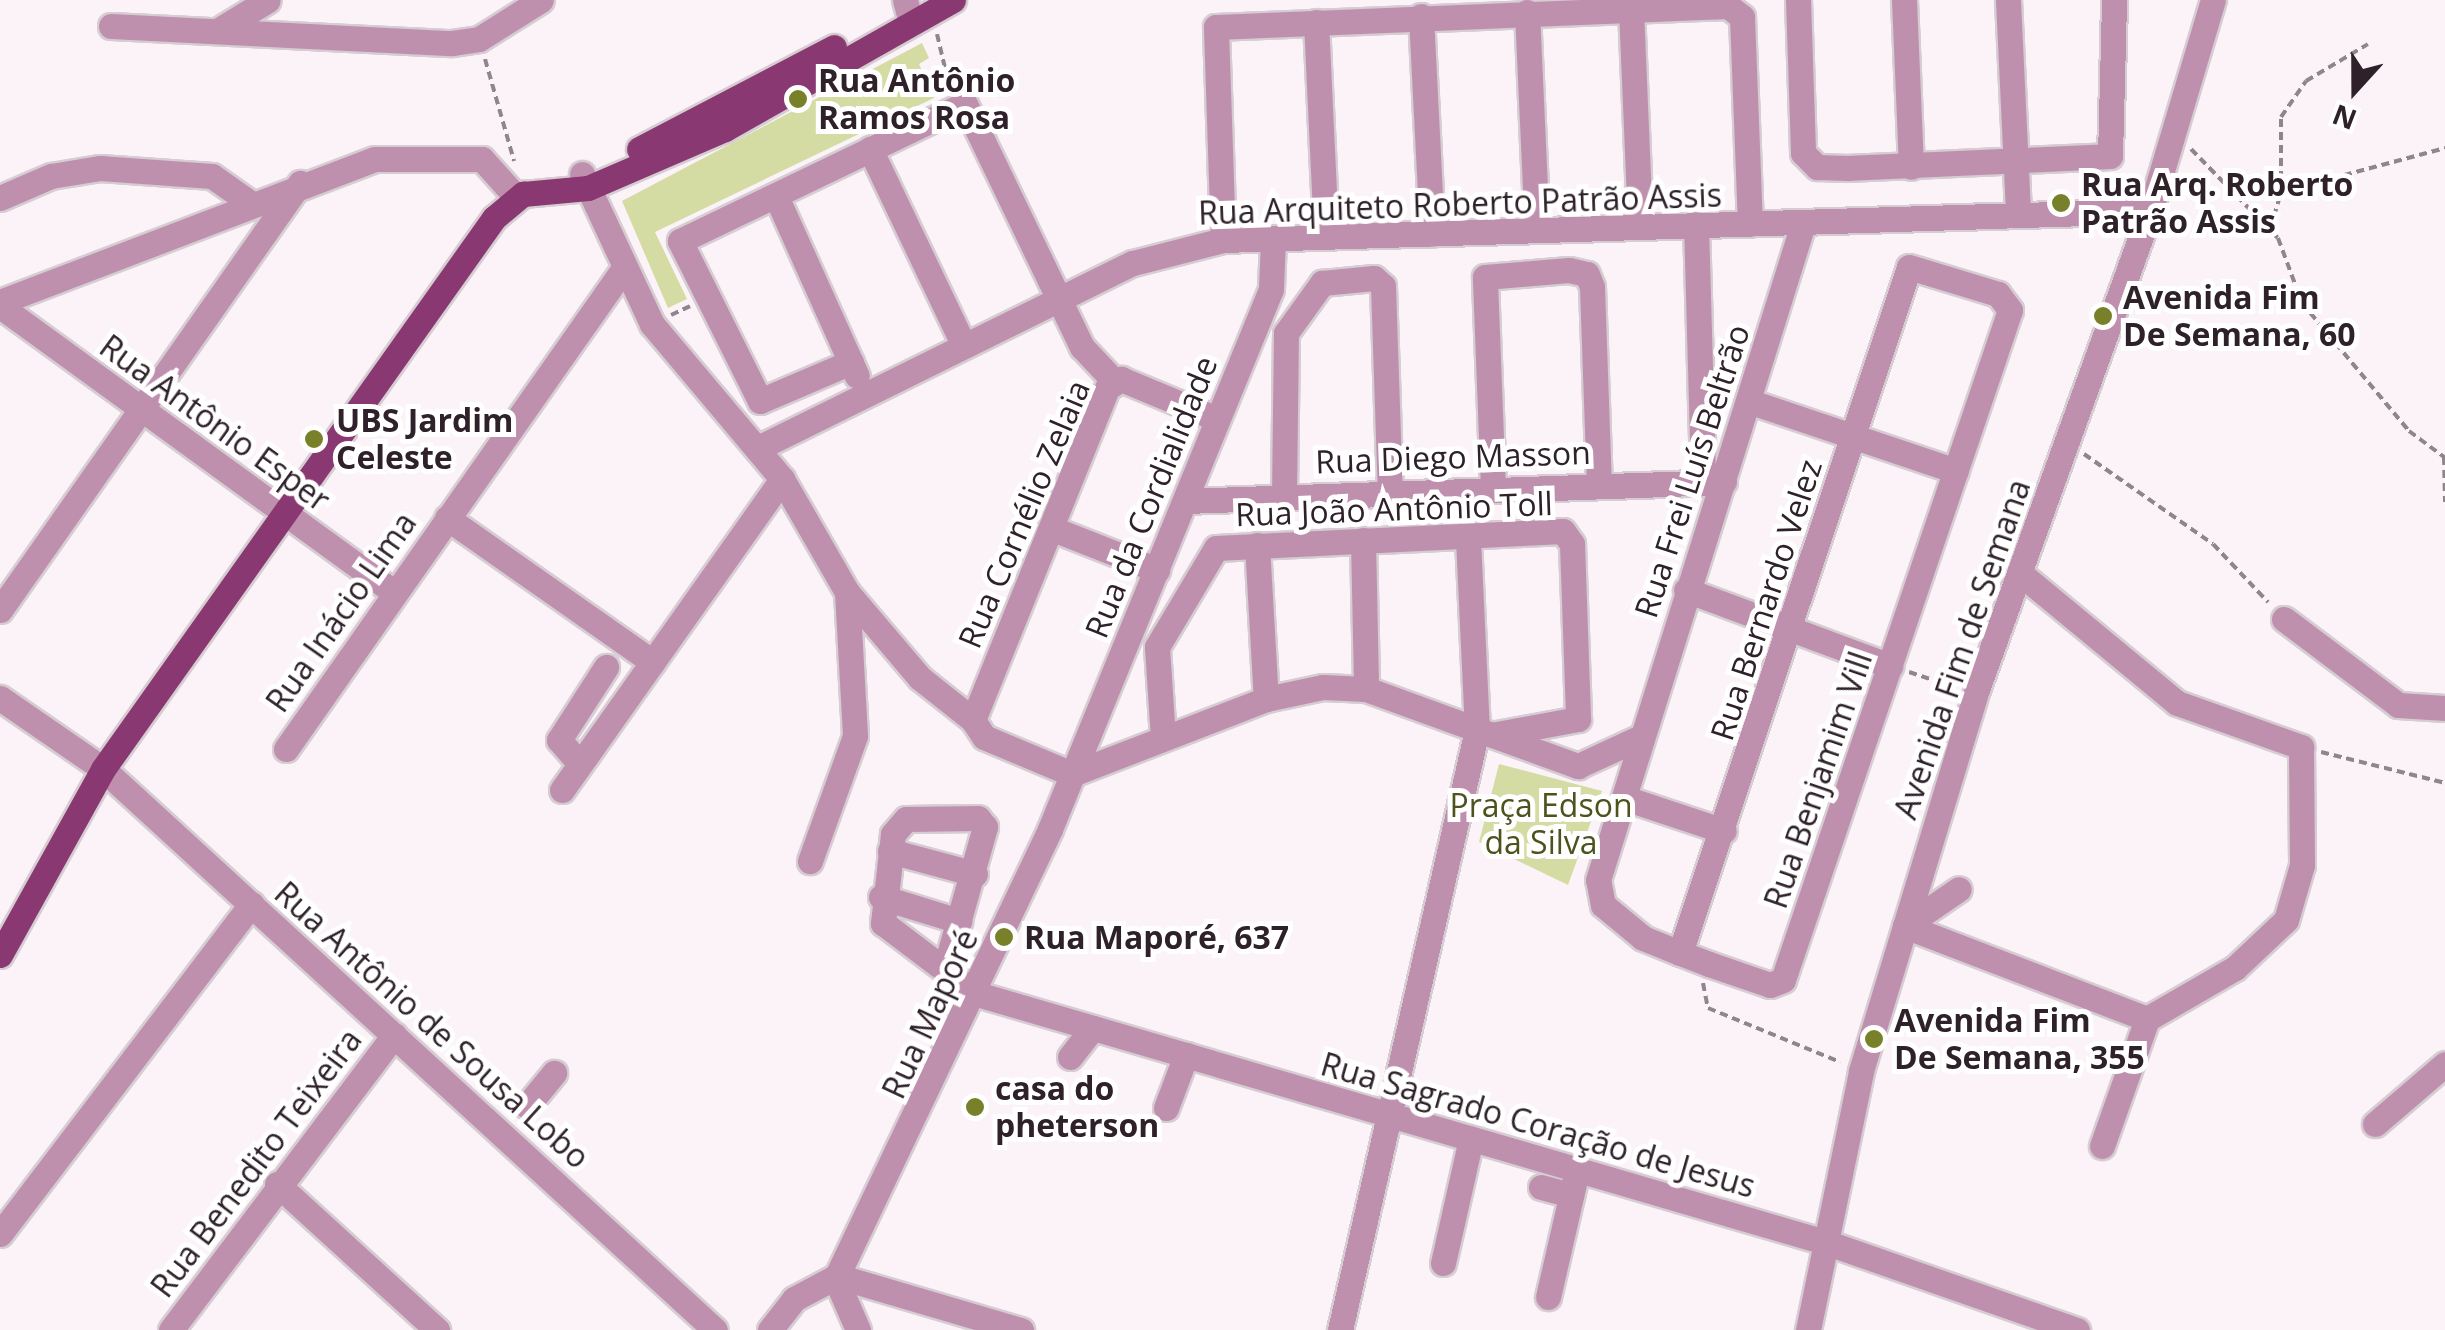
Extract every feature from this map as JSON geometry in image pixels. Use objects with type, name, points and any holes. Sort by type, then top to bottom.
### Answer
[{"type":"main road","points":[[0,955],[103,769],[479,236],[520,196],[578,183],[913,8],[953,0]]},
{"type":"street","points":[[219,30],[268,0]]},
{"type":"street","points":[[111,26],[399,43],[479,38],[541,0]]},
{"type":"street","points":[[1798,0],[1803,153],[1816,167],[2014,163],[2116,152],[2114,0]]},
{"type":"street","points":[[1904,0],[1911,167]]},
{"type":"street","points":[[2008,0],[2018,213]]},
{"type":"street","name":"Avenida Fim de Semana","points":[[1808,1330],[1861,1070],[1975,694],[2150,210],[2213,0]]},
{"type":"street","points":[[1631,9],[1640,226]]},
{"type":"street","points":[[1223,240],[1214,28],[1527,12],[1741,11],[1750,224]]},
{"type":"street","points":[[1527,12],[1537,230]]},
{"type":"street","points":[[1422,16],[1432,234]]},
{"type":"street","points":[[1316,22],[1326,237]]},
{"type":"street","points":[[851,362],[760,401],[680,241],[965,104],[1082,346],[1114,380]]},
{"type":"street","points":[[870,149],[963,344]]},
{"type":"street","points":[[0,304],[249,202],[376,159],[448,152],[494,164],[520,196]]},
{"type":"street","points":[[2,196],[100,168],[212,176],[249,202]]},
{"type":"street","points":[[0,610],[300,183]]},
{"type":"street","name":"Rua Cornélio Zelaia","points":[[578,183],[652,324],[782,479],[847,592],[920,678],[973,720],[984,737],[1072,774]]},
{"type":"street","points":[[776,196],[864,390]]},
{"type":"street","name":"Rua Arquiteto Roberto Patrão Assis","points":[[758,448],[864,390],[1058,298],[1160,253],[1223,240],[2150,210]]},
{"type":"street","points":[[1696,224],[1713,481]]},
{"type":"street","name":"Rua Frei Luís Beltrão","points":[[1625,798],[1686,590],[1713,481],[1751,402],[1803,224]]},
{"type":"street","name":"Rua da Cordialidade","points":[[1072,774],[1271,289],[1272,240]]},
{"type":"street","name":"Rua Bernardo Velez","points":[[1680,953],[1909,267]]},
{"type":"street","name":"Rua Benjamim Vill","points":[[1625,798],[1598,896],[1626,928],[1680,953],[1770,985],[1783,980],[2010,303],[1909,267]]},
{"type":"street","name":"Rua Inácio Lima","points":[[286,749],[392,591],[624,268]]},
{"type":"street","points":[[1494,489],[1484,277],[1569,270],[1587,274],[1592,287],[1599,484]]},
{"type":"street","points":[[1284,495],[1286,333],[1322,283],[1374,278],[1383,286],[1390,493]]},
{"type":"street","name":"Rua Antônio Esper","points":[[0,304],[141,412],[392,591]]},
{"type":"street","name":"Rua Cornélio Zelaia","points":[[973,720],[1114,380],[1217,419]]},
{"type":"street","points":[[1751,402],[1956,471]]},
{"type":"street","points":[[562,790],[782,479]]},
{"type":"street","name":"Rua Diego Masson","points":[[1185,501],[1713,481]]},
{"type":"street","points":[[446,518],[654,662]]},
{"type":"street","points":[[1053,528],[1156,570]]},
{"type":"street","name":"Rua João Antônio Toll","points":[[1164,738],[1156,667],[1165,626],[1211,551],[1559,530],[1572,544],[1578,719],[1485,733]]},
{"type":"street","points":[[1340,1330],[1485,733],[1468,536]]},
{"type":"street","points":[[1363,540],[1366,689]]},
{"type":"street","points":[[1257,546],[1266,699]]},
{"type":"street","points":[[2020,574],[2177,704],[2302,747],[2302,865],[2286,920],[2235,968],[2147,1019],[2102,1146]]},
{"type":"street","points":[[1686,590],[1890,666]]},
{"type":"street","points":[[810,861],[855,736],[847,592]]},
{"type":"street","points":[[2284,619],[2398,705],[2445,708]]},
{"type":"street","points":[[580,764],[559,740],[606,667]]},
{"type":"street","points":[[1072,774],[1266,699],[1366,689],[1578,766],[1641,738]]},
{"type":"street","name":"Rua Antônio de Sousa Lobo","points":[[0,698],[103,769],[715,1330]]},
{"type":"street","name":"Rua Maporé","points":[[836,1276],[977,994],[1072,774]]},
{"type":"street","points":[[1625,798],[1724,830]]},
{"type":"street","points":[[944,969],[988,837],[978,818],[906,820],[890,851],[880,897],[884,922],[944,969],[977,994]]},
{"type":"street","points":[[890,851],[976,874]]},
{"type":"street","points":[[1905,926],[1959,888]]},
{"type":"street","points":[[880,897],[959,921]]},
{"type":"street","points":[[0,1234],[251,904]]},
{"type":"street","points":[[1905,926],[2147,1019]]},
{"type":"street","name":"Rua Sagrado Coração de Jesus","points":[[977,994],[1471,1139],[1574,1183],[1828,1243],[2077,1330]]},
{"type":"street","points":[[1070,1057],[1093,1028]]},
{"type":"street","name":"Rua Benedito Teixeira","points":[[171,1330],[276,1184],[394,1035]]},
{"type":"street","points":[[1166,1108],[1186,1056]]},
{"type":"street","points":[[2374,1124],[2445,1064]]},
{"type":"street","points":[[527,1106],[554,1073]]},
{"type":"street","points":[[1443,1264],[1471,1139]]},
{"type":"street","points":[[1542,1187],[1574,1183],[1548,1297]]},
{"type":"street","points":[[276,1184],[437,1330]]},
{"type":"street","points":[[770,1330],[794,1298],[836,1276],[1021,1330]]},
{"type":"street","points":[[836,1276],[858,1330]]},
{"type":"path","points":[[913,8],[950,66],[940,71],[947,86],[958,81],[965,104]]},
{"type":"path","points":[[479,38],[520,196]]},
{"type":"path","points":[[2270,231],[2282,192],[2281,117],[2306,81],[2368,44]]},
{"type":"path","points":[[2175,128],[2223,190],[2270,231],[2302,302],[2409,432],[2444,456],[2445,502]]},
{"type":"path","points":[[2282,192],[2445,148]]},
{"type":"path","points":[[652,324],[708,298]]},
{"type":"path","points":[[2066,447],[2104,461],[2144,504],[2213,544],[2284,619]]},
{"type":"path","points":[[1890,666],[1975,694]]},
{"type":"path","points":[[2302,747],[2445,784]]},
{"type":"path","points":[[1709,964],[1700,998],[1708,1008],[1861,1070]]},
{"type":"green space","points":[[922,43],[929,58],[919,64],[934,98],[655,232],[687,299],[668,308],[622,201]]},
{"type":"green space","name":"Praça Edson da Silva","points":[[1499,764],[1602,791],[1568,885],[1479,842]]},
{"type":"place","name":"Rua Antônio Ramos Rosa","points":[[798,99]]},
{"type":"place","name":"Rua Arq. Roberto Patrão Assis","points":[[2061,203]]},
{"type":"place","name":"Avenida Fim De Semana, 60","points":[[2103,316]]},
{"type":"place","name":"UBS Jardim Celeste","points":[[314,439]]},
{"type":"place","name":"Rua Maporé, 637","points":[[1004,937]]},
{"type":"place","name":"Avenida Fim De Semana, 355","points":[[1874,1039]]},
{"type":"place","name":"casa do pheterson","points":[[975,1107]]}]
